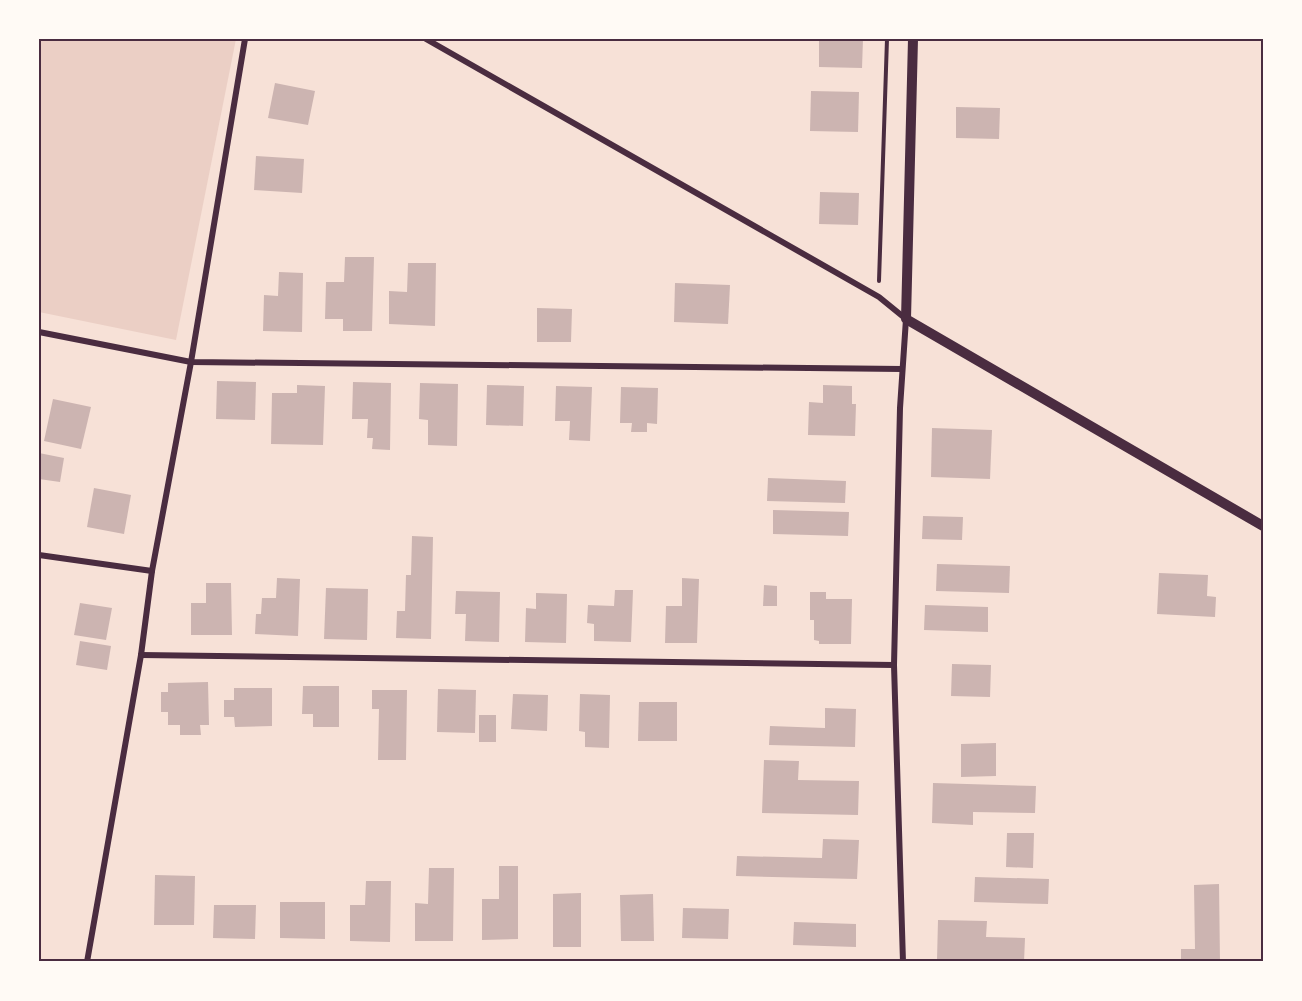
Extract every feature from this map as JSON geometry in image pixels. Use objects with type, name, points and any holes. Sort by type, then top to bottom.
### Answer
[{"type":"street","points":[[87,962],[141,655],[152,571],[191,362],[245,39]]},
{"type":"street","points":[[426,39],[879,297],[906,319],[1263,526]]},
{"type":"street","points":[[903,962],[894,665],[913,39]]},
{"type":"street","points":[[39,332],[191,362],[902,369]]},
{"type":"street","points":[[39,555],[152,571]]},
{"type":"street","points":[[141,655],[894,665]]},
{"type":"path","points":[[879,297],[887,39]]},
{"type":"shaded area","points":[[39,39],[236,39],[176,340],[39,312]]},
{"type":"building","points":[[819,39],[863,39],[862,68],[819,67]]},
{"type":"building","points":[[275,83],[315,91],[308,125],[268,118]]},
{"type":"building","points":[[811,91],[859,92],[858,132],[810,131]]},
{"type":"building","points":[[956,107],[1000,108],[999,139],[956,138]]},
{"type":"building","points":[[256,156],[304,159],[302,193],[254,190]]},
{"type":"building","points":[[820,192],[859,193],[858,225],[819,224]]},
{"type":"building","points":[[345,257],[374,257],[372,331],[343,331],[343,319],[325,319],[326,282],[344,282]]},
{"type":"building","points":[[408,263],[436,263],[435,326],[389,324],[389,291],[407,292]]},
{"type":"building","points":[[279,272],[303,273],[302,332],[263,331],[264,295],[278,296]]},
{"type":"building","points":[[675,283],[730,285],[728,324],[674,322]]},
{"type":"building","points":[[537,308],[572,309],[571,342],[537,342]]},
{"type":"building","points":[[217,381],[256,382],[255,420],[216,419]]},
{"type":"building","points":[[353,382],[391,383],[390,450],[372,449],[373,438],[367,438],[368,419],[352,419]]},
{"type":"building","points":[[420,383],[458,384],[457,446],[428,445],[428,420],[419,419]]},
{"type":"building","points":[[297,385],[325,386],[323,445],[271,444],[272,393],[297,393]]},
{"type":"building","points":[[487,385],[524,386],[523,426],[486,425]]},
{"type":"building","points":[[823,385],[852,386],[852,404],[856,404],[855,436],[808,435],[809,402],[823,403]]},
{"type":"building","points":[[556,386],[592,387],[590,441],[569,440],[570,421],[555,421]]},
{"type":"building","points":[[621,387],[658,388],[657,424],[647,423],[647,432],[631,432],[632,423],[620,423]]},
{"type":"building","points":[[53,399],[91,407],[81,449],[44,441]]},
{"type":"building","points":[[932,428],[992,430],[990,479],[931,477]]},
{"type":"building","points":[[39,453],[64,458],[60,482],[39,479]]},
{"type":"building","points":[[768,478],[846,481],[845,503],[767,501]]},
{"type":"building","points":[[94,488],[131,495],[124,534],[87,527]]},
{"type":"building","points":[[773,510],[849,512],[848,536],[773,534]]},
{"type":"building","points":[[923,516],[963,517],[962,540],[922,539]]},
{"type":"building","points":[[412,536],[433,537],[431,639],[396,638],[397,611],[405,611],[406,575],[411,575]]},
{"type":"building","points":[[937,564],[1010,566],[1009,593],[936,591]]},
{"type":"building","points":[[1159,573],[1208,575],[1207,596],[1216,597],[1215,617],[1157,614]]},
{"type":"building","points":[[277,578],[300,579],[298,636],[255,634],[256,614],[261,614],[262,598],[276,598]]},
{"type":"building","points":[[682,578],[699,579],[697,643],[665,643],[666,606],[682,606]]},
{"type":"building","points":[[206,583],[231,583],[232,635],[191,635],[191,603],[206,603]]},
{"type":"building","points":[[764,585],[777,586],[777,606],[763,606]]},
{"type":"building","points":[[326,588],[368,589],[367,640],[324,639]]},
{"type":"building","points":[[615,590],[633,590],[631,642],[594,641],[594,624],[587,623],[588,605],[614,606]]},
{"type":"building","points":[[456,591],[500,592],[499,642],[465,641],[466,614],[455,614]]},
{"type":"building","points":[[810,592],[826,592],[826,599],[852,599],[851,644],[819,644],[819,641],[814,640],[814,620],[810,620]]},
{"type":"building","points":[[536,593],[567,594],[566,643],[525,642],[526,608],[536,609]]},
{"type":"building","points":[[80,603],[112,608],[106,640],[74,635]]},
{"type":"building","points":[[925,605],[988,607],[988,632],[924,630]]},
{"type":"building","points":[[80,641],[111,646],[107,670],[76,665]]},
{"type":"building","points":[[952,664],[991,665],[990,697],[951,696]]},
{"type":"building","points":[[208,682],[209,725],[200,725],[201,735],[180,735],[180,725],[168,725],[168,712],[161,712],[161,692],[168,692],[168,683]]},
{"type":"building","points":[[303,686],[339,686],[339,727],[313,727],[313,714],[302,714]]},
{"type":"building","points":[[234,688],[272,688],[272,726],[235,727],[234,717],[224,717],[224,700],[234,700]]},
{"type":"building","points":[[438,689],[476,690],[475,733],[437,732]]},
{"type":"building","points":[[372,690],[407,690],[406,760],[378,760],[379,709],[372,709]]},
{"type":"building","points":[[513,694],[548,695],[547,731],[511,729]]},
{"type":"building","points":[[580,694],[610,695],[609,748],[585,747],[585,732],[579,731]]},
{"type":"building","points":[[639,702],[677,702],[677,741],[638,741]]},
{"type":"building","points":[[825,708],[856,709],[855,747],[769,745],[770,726],[825,728]]},
{"type":"building","points":[[479,715],[496,715],[496,742],[479,742]]},
{"type":"building","points":[[996,743],[996,776],[961,777],[961,744]]},
{"type":"building","points":[[764,760],[799,761],[798,780],[859,781],[858,815],[762,813]]},
{"type":"building","points":[[933,783],[1036,786],[1035,813],[973,812],[973,825],[932,823]]},
{"type":"building","points":[[1007,833],[1034,833],[1033,868],[1006,867]]},
{"type":"building","points":[[823,839],[859,840],[857,879],[736,876],[737,856],[822,858]]},
{"type":"building","points":[[499,866],[518,866],[518,939],[482,940],[482,899],[499,899]]},
{"type":"building","points":[[429,868],[454,868],[453,941],[415,941],[415,903],[428,904]]},
{"type":"building","points":[[155,875],[195,876],[194,925],[154,925]]},
{"type":"building","points":[[975,877],[1049,879],[1048,904],[974,902]]},
{"type":"building","points":[[366,881],[391,881],[390,942],[350,941],[350,905],[365,905]]},
{"type":"building","points":[[1219,884],[1220,962],[1181,962],[1181,949],[1195,949],[1194,885]]},
{"type":"building","points":[[581,893],[581,947],[553,947],[553,894]]},
{"type":"building","points":[[653,894],[654,941],[621,941],[620,895]]},
{"type":"building","points":[[280,902],[325,902],[325,939],[280,938]]},
{"type":"building","points":[[214,905],[256,905],[255,939],[213,938]]},
{"type":"building","points":[[683,908],[729,909],[728,939],[682,938]]},
{"type":"building","points":[[938,920],[987,921],[986,937],[1025,938],[1024,962],[937,960]]},
{"type":"building","points":[[794,922],[856,924],[856,947],[793,945]]}]
